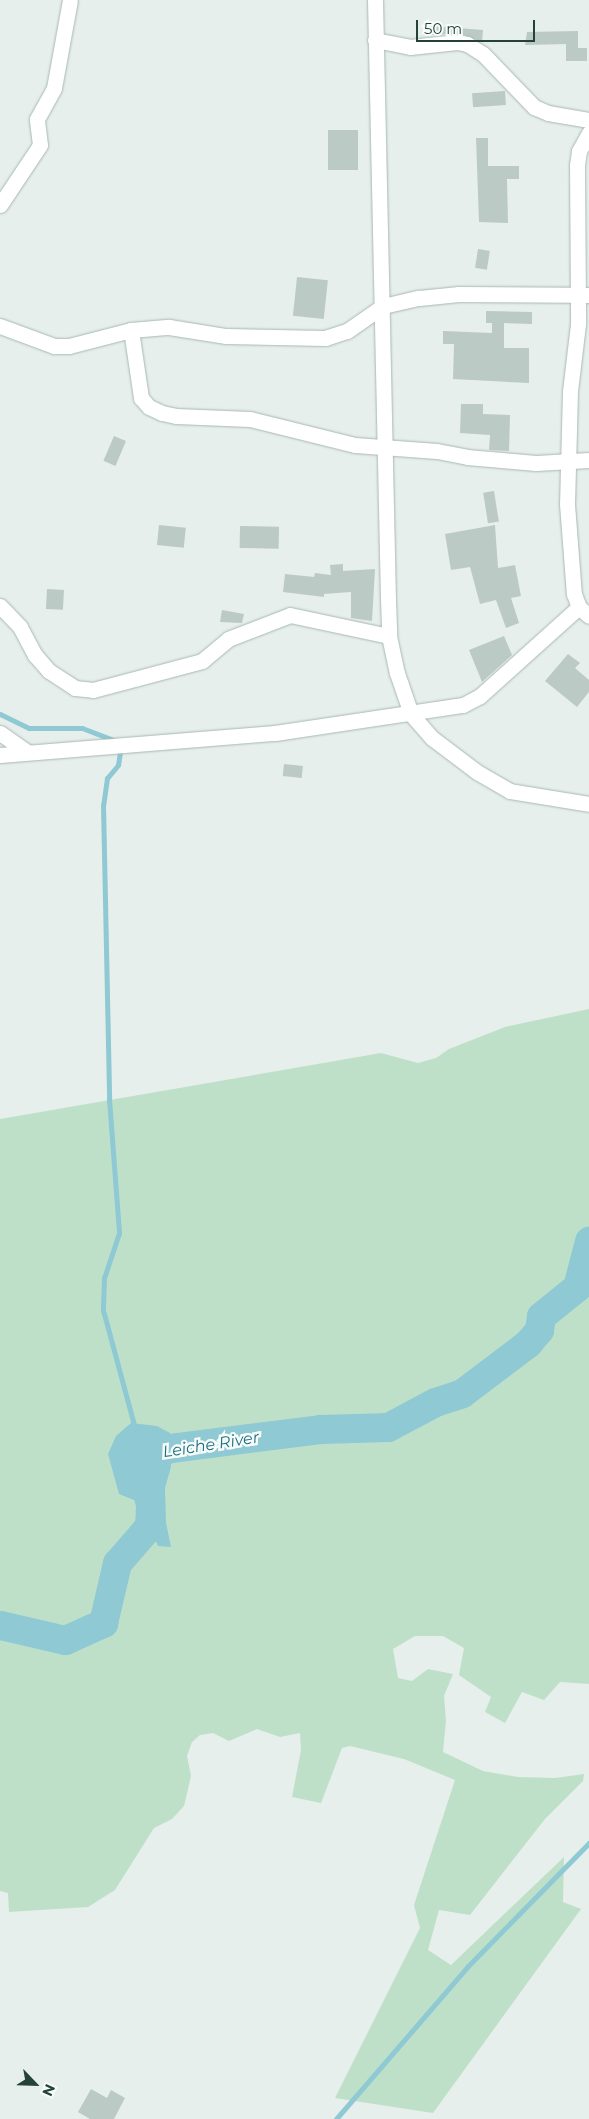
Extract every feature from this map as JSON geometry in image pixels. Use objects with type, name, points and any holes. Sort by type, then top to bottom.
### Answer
[{"type":"street","points":[[0,205],[40,145],[36,129],[37,119],[54,88],[70,0]]},
{"type":"street","points":[[375,0],[389,636],[411,714],[451,754],[510,791],[589,804]]},
{"type":"street","points":[[375,40],[410,47],[457,42],[467,44],[483,54],[534,107],[548,113],[589,120]]},
{"type":"street","points":[[0,755],[275,733],[462,705],[480,696],[584,611],[574,594],[569,546],[568,462],[584,294],[577,165],[579,151],[589,133]]},
{"type":"street","points":[[0,326],[54,346],[69,346],[131,330],[169,327],[226,336],[324,338],[347,332],[383,306],[419,298],[460,294],[584,294]]},
{"type":"street","points":[[131,330],[141,398],[150,407],[176,416],[250,419],[339,442],[386,448],[437,451],[506,461],[568,462],[589,460]]},
{"type":"street","points":[[0,606],[20,627],[35,655],[49,672],[75,688],[92,690],[202,661],[228,639],[290,615],[389,636]]},
{"type":"street","points":[[0,733],[27,752]]},
{"type":"green space","points":[[589,1009],[589,1684],[560,1682],[544,1700],[522,1692],[505,1723],[485,1712],[491,1697],[459,1675],[464,1648],[443,1636],[415,1636],[393,1649],[398,1678],[412,1681],[428,1669],[453,1674],[444,1696],[446,1721],[443,1752],[483,1771],[518,1777],[555,1778],[584,1774],[583,1781],[545,1819],[470,1915],[439,1910],[428,1950],[451,1965],[564,1857],[563,1902],[581,1909],[433,2113],[335,2098],[420,1928],[414,1905],[455,1780],[404,1759],[350,1746],[342,1748],[321,1803],[292,1797],[301,1750],[300,1733],[280,1737],[257,1729],[229,1741],[213,1733],[200,1735],[192,1742],[187,1756],[191,1776],[184,1806],[172,1819],[154,1828],[115,1890],[88,1907],[9,1912],[8,1893],[0,1891],[0,1119],[381,1053],[418,1063],[436,1058],[449,1049],[505,1027]]},
{"type":"water","points":[[131,1423],[157,1426],[170,1433],[171,1467],[165,1488],[166,1523],[171,1547],[158,1546],[139,1502],[119,1494],[108,1454],[116,1436]]},
{"type":"building","points":[[431,26],[483,30],[482,42],[459,33],[430,35]]},
{"type":"building","points":[[578,31],[578,48],[587,48],[587,61],[566,61],[566,44],[525,45],[527,32]]},
{"type":"building","points":[[505,91],[506,105],[473,107],[472,93]]},
{"type":"building","points":[[328,130],[358,130],[358,170],[328,170]]},
{"type":"building","points":[[476,138],[488,138],[488,166],[519,166],[519,179],[507,179],[508,223],[479,222]]},
{"type":"building","points":[[478,249],[490,251],[487,270],[475,268]]},
{"type":"building","points":[[297,277],[328,280],[324,319],[293,316]]},
{"type":"building","points":[[486,311],[532,312],[532,324],[504,323],[504,348],[529,348],[529,383],[453,379],[454,344],[443,344],[443,331],[492,333],[492,323],[486,323]]},
{"type":"building","points":[[461,404],[483,404],[483,414],[510,415],[509,451],[489,450],[490,435],[460,433]]},
{"type":"building","points":[[114,436],[126,441],[115,466],[103,461]]},
{"type":"building","points":[[494,491],[499,522],[488,523],[483,493]]},
{"type":"building","points":[[159,525],[186,528],[184,548],[157,545]]},
{"type":"building","points":[[495,525],[498,568],[515,565],[521,596],[511,598],[519,623],[506,628],[496,600],[480,604],[470,567],[451,570],[445,534]]},
{"type":"building","points":[[240,526],[279,527],[279,549],[240,548]]},
{"type":"building","points":[[343,564],[343,571],[375,569],[372,621],[351,618],[351,592],[324,594],[324,597],[283,592],[285,574],[314,577],[315,573],[331,575],[330,565]]},
{"type":"building","points":[[47,589],[64,590],[63,610],[46,609]]},
{"type":"building","points":[[222,610],[244,614],[242,623],[220,622]]},
{"type":"building","points":[[504,636],[512,655],[482,682],[469,650]]},
{"type":"building","points":[[568,654],[580,663],[575,668],[589,680],[589,692],[577,707],[545,681]]},
{"type":"building","points":[[284,764],[303,766],[302,778],[283,776]]},
{"type":"building","points":[[91,2089],[107,2098],[111,2090],[125,2098],[114,2119],[90,2119],[78,2112]]},
{"type":"waterway","points":[[0,714],[29,728],[82,728],[116,741]]},
{"type":"waterway","points":[[121,746],[118,765],[107,778],[103,805],[109,1099],[119,1233],[104,1278],[103,1310],[135,1429]]},
{"type":"waterway","name":"Leiche River","points":[[0,1625],[65,1640],[103,1623],[117,1563],[149,1526],[150,1504],[144,1481],[151,1455],[170,1448],[320,1429],[388,1427],[435,1402],[462,1393],[528,1343],[539,1330],[541,1316],[577,1287],[589,1241]]},
{"type":"waterway","points":[[336,2119],[468,1966],[589,1843]]}]
